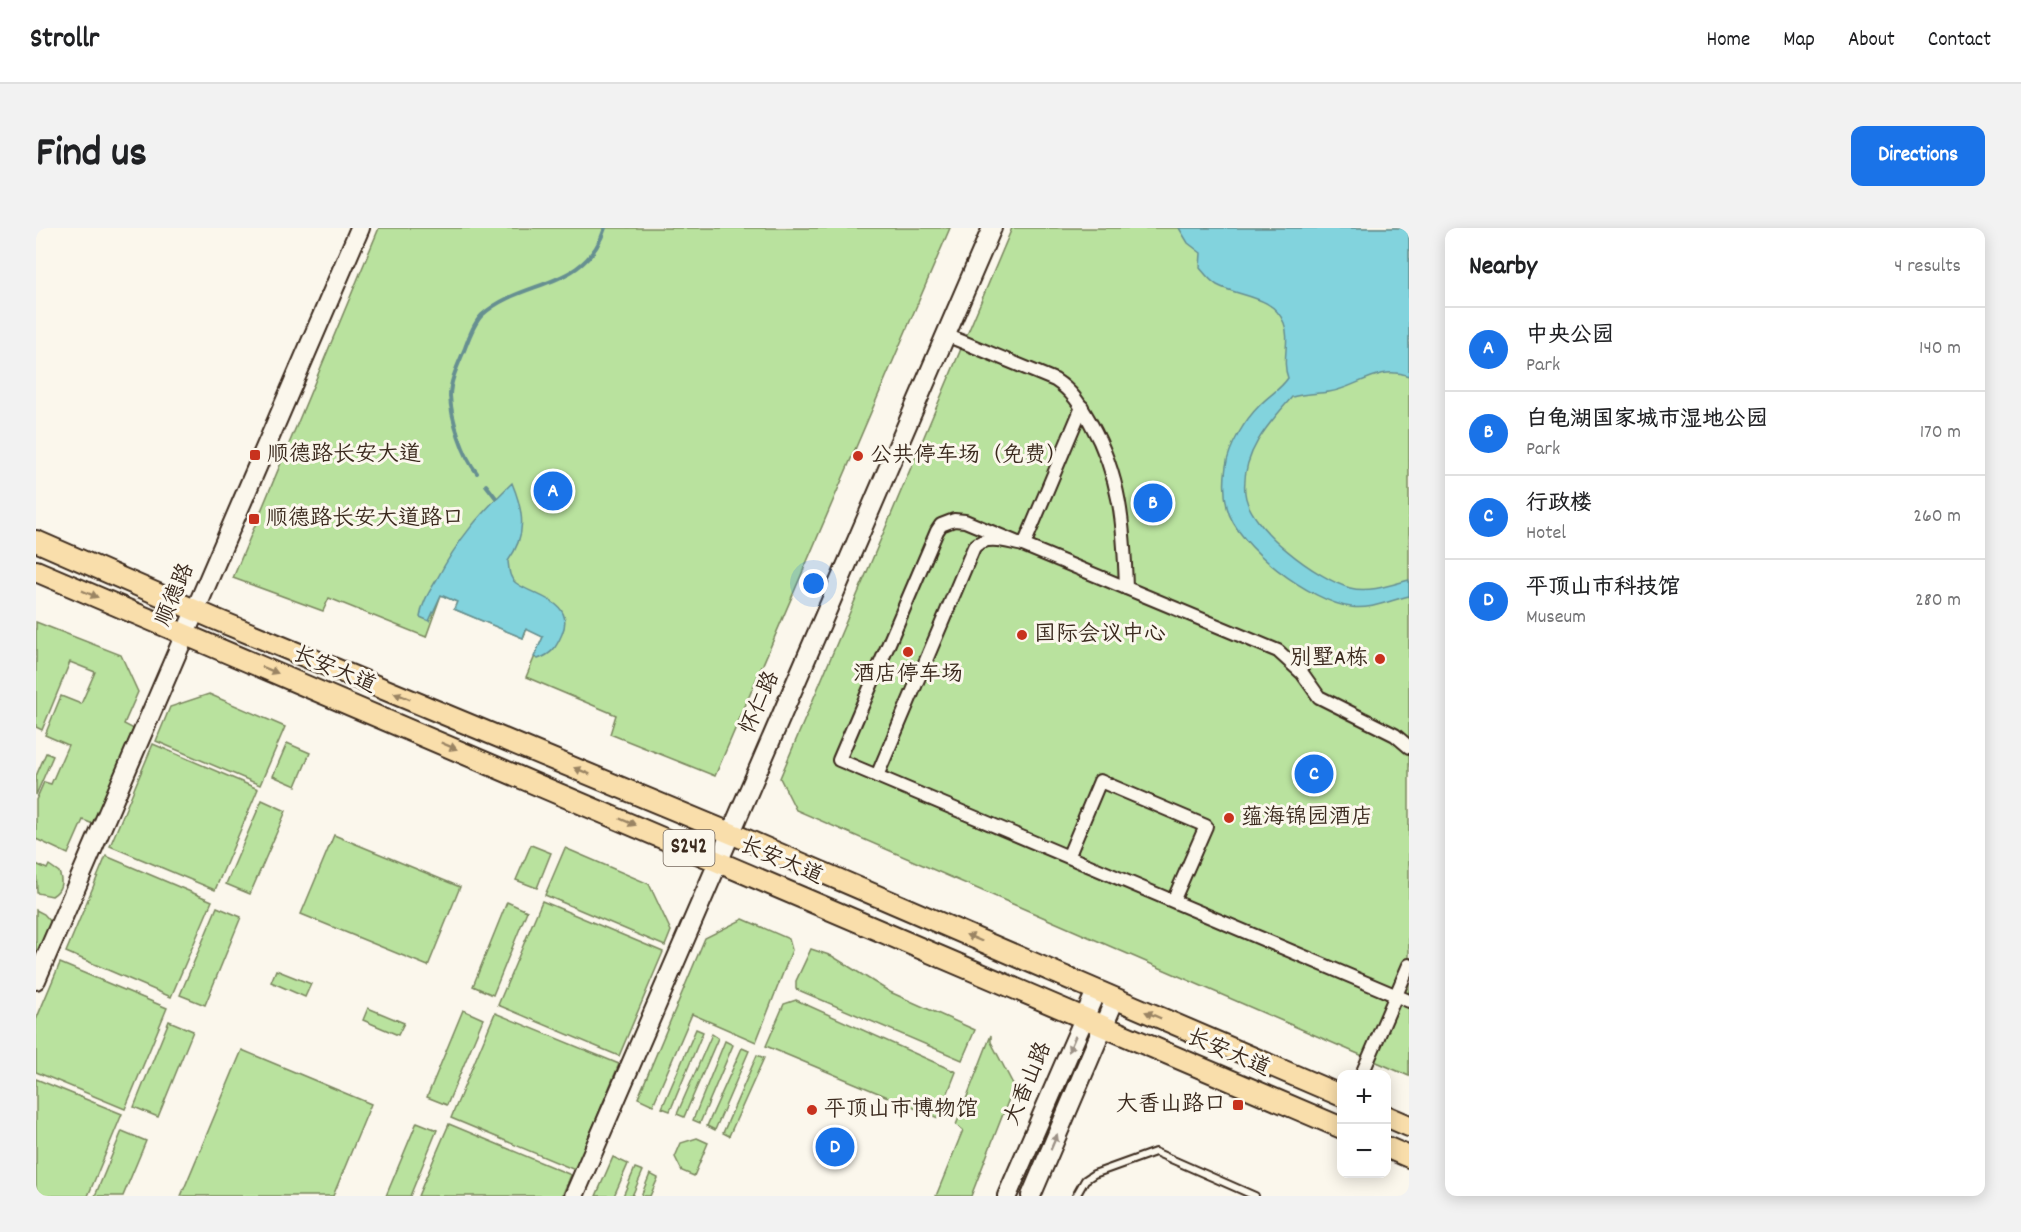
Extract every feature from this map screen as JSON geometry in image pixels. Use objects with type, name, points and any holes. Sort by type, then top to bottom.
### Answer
[{"type":"main road","name":"长安大道","points":[[36,541],[195,610],[730,833],[1337,1094]]},
{"type":"main road","name":"长安大道","points":[[36,571],[1337,1126]]},
{"type":"main road","points":[[1391,1118],[1409,1126]]},
{"type":"main road","points":[[1391,1149],[1409,1157]]},
{"type":"street","name":"顺德路","points":[[36,980],[360,228]]},
{"type":"street","name":"怀仁路","points":[[574,1196],[992,228]]},
{"type":"street","points":[[946,335],[1055,380],[1070,389],[1101,441],[1121,505],[1126,588]]},
{"type":"street","points":[[1024,545],[1082,407]]},
{"type":"street","points":[[1409,747],[1395,735],[1319,697],[1302,673],[1278,651],[965,521],[954,520],[941,525],[839,760],[1174,899],[1409,1001]]},
{"type":"street","points":[[877,776],[974,547],[984,540],[1024,545]]},
{"type":"street","points":[[1069,855],[1100,781],[1143,799],[1206,826],[1174,899]]},
{"type":"street","points":[[1364,1070],[1409,965]]},
{"type":"street","name":"大香山路","points":[[1007,1196],[1096,991]]},
{"type":"street","name":"大香山路","points":[[1031,1196],[1115,999]]},
{"type":"lane","points":[[1076,1196],[1085,1180],[1094,1174],[1155,1152],[1255,1196]]},
{"type":"green space","points":[[379,228],[950,228],[715,776],[610,734],[616,715],[526,677],[543,637],[527,629],[523,638],[454,609],[457,602],[441,595],[426,637],[329,598],[323,611],[233,578]]},
{"type":"green space","points":[[1012,228],[1409,228],[1409,1076],[796,810],[780,778]]},
{"type":"green space","points":[[36,622],[121,655],[138,692],[124,724],[136,730],[93,824],[83,820],[68,854],[36,839],[36,800],[44,782],[51,784],[68,745],[45,735],[61,696],[81,704],[95,672],[70,662],[42,730],[36,727]]},
{"type":"green space","points":[[209,694],[285,727],[260,785],[156,741],[170,707]]},
{"type":"green space","points":[[287,743],[310,753],[296,786],[273,776]]},
{"type":"green space","points":[[153,744],[258,789],[215,890],[110,846]]},
{"type":"green space","points":[[46,753],[53,756],[36,795],[36,776]]},
{"type":"green space","points":[[262,800],[286,811],[250,894],[226,884]]},
{"type":"green space","points":[[334,835],[460,887],[428,966],[301,914]]},
{"type":"green space","points":[[531,845],[551,853],[537,888],[516,880]]},
{"type":"green space","points":[[565,848],[649,884],[671,931],[665,946],[545,895]]},
{"type":"green space","points":[[106,856],[212,901],[171,997],[66,952]]},
{"type":"green space","points":[[36,864],[47,869],[49,865],[59,872],[61,886],[52,896],[37,893]]},
{"type":"green space","points":[[542,901],[663,952],[619,1056],[498,1005]]},
{"type":"green space","points":[[507,902],[527,911],[493,995],[473,986]]},
{"type":"green space","points":[[217,907],[241,917],[205,1005],[180,995]]},
{"type":"green space","points":[[36,910],[44,914],[51,922],[36,957]]},
{"type":"green space","points":[[743,919],[789,939],[792,950],[756,1042],[692,1014],[653,1105],[638,1098],[705,938]]},
{"type":"green space","points":[[811,949],[832,956],[890,992],[975,1030],[962,1060],[796,989],[796,981]]},
{"type":"green space","points":[[60,963],[167,1008],[125,1109],[36,1072],[36,1020]]},
{"type":"green space","points":[[276,970],[311,984],[305,997],[271,982]]},
{"type":"green space","points":[[796,1000],[956,1072],[938,1118],[766,1046],[784,1004]]},
{"type":"green space","points":[[368,1008],[404,1023],[398,1035],[363,1020]]},
{"type":"green space","points":[[463,1010],[483,1019],[447,1105],[427,1097]]},
{"type":"green space","points":[[495,1013],[619,1064],[575,1170],[451,1118]]},
{"type":"green space","points":[[169,1021],[193,1031],[158,1117],[134,1107]]},
{"type":"green space","points":[[696,1029],[703,1032],[670,1111],[662,1108]]},
{"type":"green space","points":[[712,1034],[718,1038],[684,1117],[677,1114]]},
{"type":"green space","points":[[991,1035],[991,1042],[1014,1086],[971,1196],[936,1196],[963,1130],[956,1125]]},
{"type":"green space","points":[[725,1041],[733,1045],[700,1123],[693,1120]]},
{"type":"green space","points":[[742,1048],[749,1051],[715,1130],[707,1126]]},
{"type":"green space","points":[[242,1050],[371,1104],[333,1196],[181,1196]]},
{"type":"green space","points":[[757,1055],[764,1058],[729,1136],[723,1133]]},
{"type":"green space","points":[[36,1079],[122,1114],[88,1196],[36,1196]]},
{"type":"green space","points":[[417,1122],[437,1130],[410,1196],[386,1196]]},
{"type":"green space","points":[[449,1124],[571,1175],[562,1196],[418,1196]]},
{"type":"green space","points":[[122,1131],[146,1141],[123,1196],[95,1196]]},
{"type":"green space","points":[[697,1138],[708,1143],[694,1176],[682,1171],[675,1157],[681,1143]]},
{"type":"green space","points":[[613,1157],[628,1164],[614,1196],[596,1196]]},
{"type":"green space","points":[[635,1168],[643,1171],[632,1196],[623,1196]]},
{"type":"green space","points":[[650,1174],[658,1178],[650,1196],[641,1196]]},
{"type":"water","points":[[1179,228],[1409,228],[1409,376],[1388,373],[1368,378],[1339,390],[1292,397],[1266,429],[1252,453],[1247,465],[1245,493],[1249,507],[1271,536],[1287,551],[1321,575],[1350,588],[1365,590],[1409,580],[1409,596],[1358,608],[1335,603],[1297,584],[1278,570],[1260,555],[1233,523],[1227,507],[1225,492],[1228,458],[1248,418],[1288,378],[1285,364],[1286,330],[1279,314],[1272,307],[1255,298],[1217,285],[1210,279],[1200,268],[1201,253],[1188,243]]},
{"type":"water","points":[[512,483],[522,523],[518,542],[508,561],[511,576],[516,583],[559,607],[565,623],[555,647],[550,653],[538,659],[534,657],[543,637],[526,629],[523,638],[454,609],[457,602],[441,595],[429,621],[420,617],[427,597],[453,551],[480,516]]},
{"type":"waterway","points":[[477,473],[467,457],[459,436],[450,396],[455,372],[474,326],[482,315],[498,303],[551,281],[583,263],[596,248],[605,228]]},
{"type":"waterway","points":[[486,485],[496,498]]},
{"type":"place","name":"顺德路长安大道","points":[[255,455]]},
{"type":"place","name":"公共停车场（免费）","points":[[858,456]]},
{"type":"place","name":"中央公园","points":[[553,491]]},
{"type":"place","name":"白龟湖国家城市湿地公园","points":[[1153,503]]},
{"type":"place","name":"顺德路长安大道路口","points":[[254,519]]},
{"type":"place","name":"国际会议中心","points":[[1022,635]]},
{"type":"place","name":"酒店停车场","points":[[908,652]]},
{"type":"place","name":"别墅A栋","points":[[1380,659]]},
{"type":"place","name":"行政楼","points":[[1314,774]]},
{"type":"place","name":"蕴海锦园酒店","points":[[1229,818]]},
{"type":"place","name":"大香山路口","points":[[1238,1105]]},
{"type":"place","name":"平顶山市博物馆","points":[[812,1110]]},
{"type":"place","name":"平顶山市科技馆","points":[[835,1147]]}]
